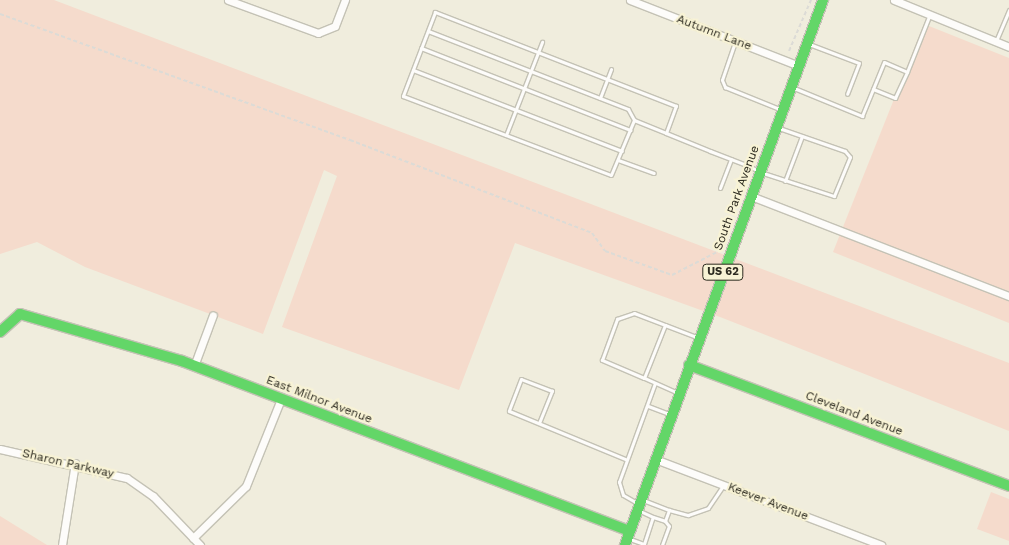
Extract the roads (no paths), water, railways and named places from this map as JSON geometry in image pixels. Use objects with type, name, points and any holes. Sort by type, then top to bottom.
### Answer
[{"type":"street","points":[[228,0],[318,34],[335,26],[344,0]]},
{"type":"street","name":"Autumn Lane","points":[[630,0],[799,66]]},
{"type":"street","name":"South Park Avenue","points":[[627,538],[823,0]]},
{"type":"street","points":[[894,0],[1009,47]]},
{"type":"street","points":[[751,196],[1009,296]]},
{"type":"street","name":"East Milnor Avenue","points":[[0,332],[20,314],[194,366],[627,538]]},
{"type":"street","points":[[194,366],[213,314]]},
{"type":"street","name":"Cleveland Avenue","points":[[689,365],[1009,486]]},
{"type":"street","points":[[193,538],[246,486],[281,399]]},
{"type":"street","name":"Sharon Parkway","points":[[0,449],[116,473],[140,486],[200,545]]},
{"type":"street","name":"Keever Avenue","points":[[655,459],[881,545]]},
{"type":"street","points":[[62,545],[75,463]]},
{"type":"lane","points":[[996,41],[1009,10]]},
{"type":"lane","points":[[634,120],[611,175],[403,96],[435,12],[676,106],[666,133]]},
{"type":"lane","points":[[873,89],[895,98],[930,14]]},
{"type":"lane","points":[[428,31],[628,109],[634,120],[760,172],[834,196],[850,157],[845,151],[776,127]]},
{"type":"lane","points":[[736,41],[722,80],[725,87],[782,110]]},
{"type":"lane","points":[[506,135],[542,42]]},
{"type":"lane","points":[[807,44],[859,63],[847,94]]},
{"type":"lane","points":[[421,48],[630,130]]},
{"type":"lane","points":[[791,87],[862,116],[884,62],[906,72]]},
{"type":"lane","points":[[600,98],[611,69]]},
{"type":"lane","points":[[413,70],[622,150]]},
{"type":"lane","points":[[785,181],[802,136]]},
{"type":"lane","points":[[720,188],[730,159]]},
{"type":"lane","points":[[618,160],[654,173]]},
{"type":"lane","points":[[679,394],[602,360],[617,319],[634,313],[699,338]]},
{"type":"lane","points":[[644,378],[664,325]]},
{"type":"lane","points":[[539,424],[552,391],[521,379],[508,411],[539,424],[625,459]]},
{"type":"lane","points":[[655,383],[648,406],[625,459],[619,490],[653,516],[665,521],[669,526],[662,545]]},
{"type":"lane","points":[[648,406],[671,415]]},
{"type":"lane","points":[[639,504],[688,515],[703,511],[723,485]]},
{"type":"lane","points":[[665,521],[669,510]]},
{"type":"lane","points":[[627,538],[645,544],[653,516]]}]
